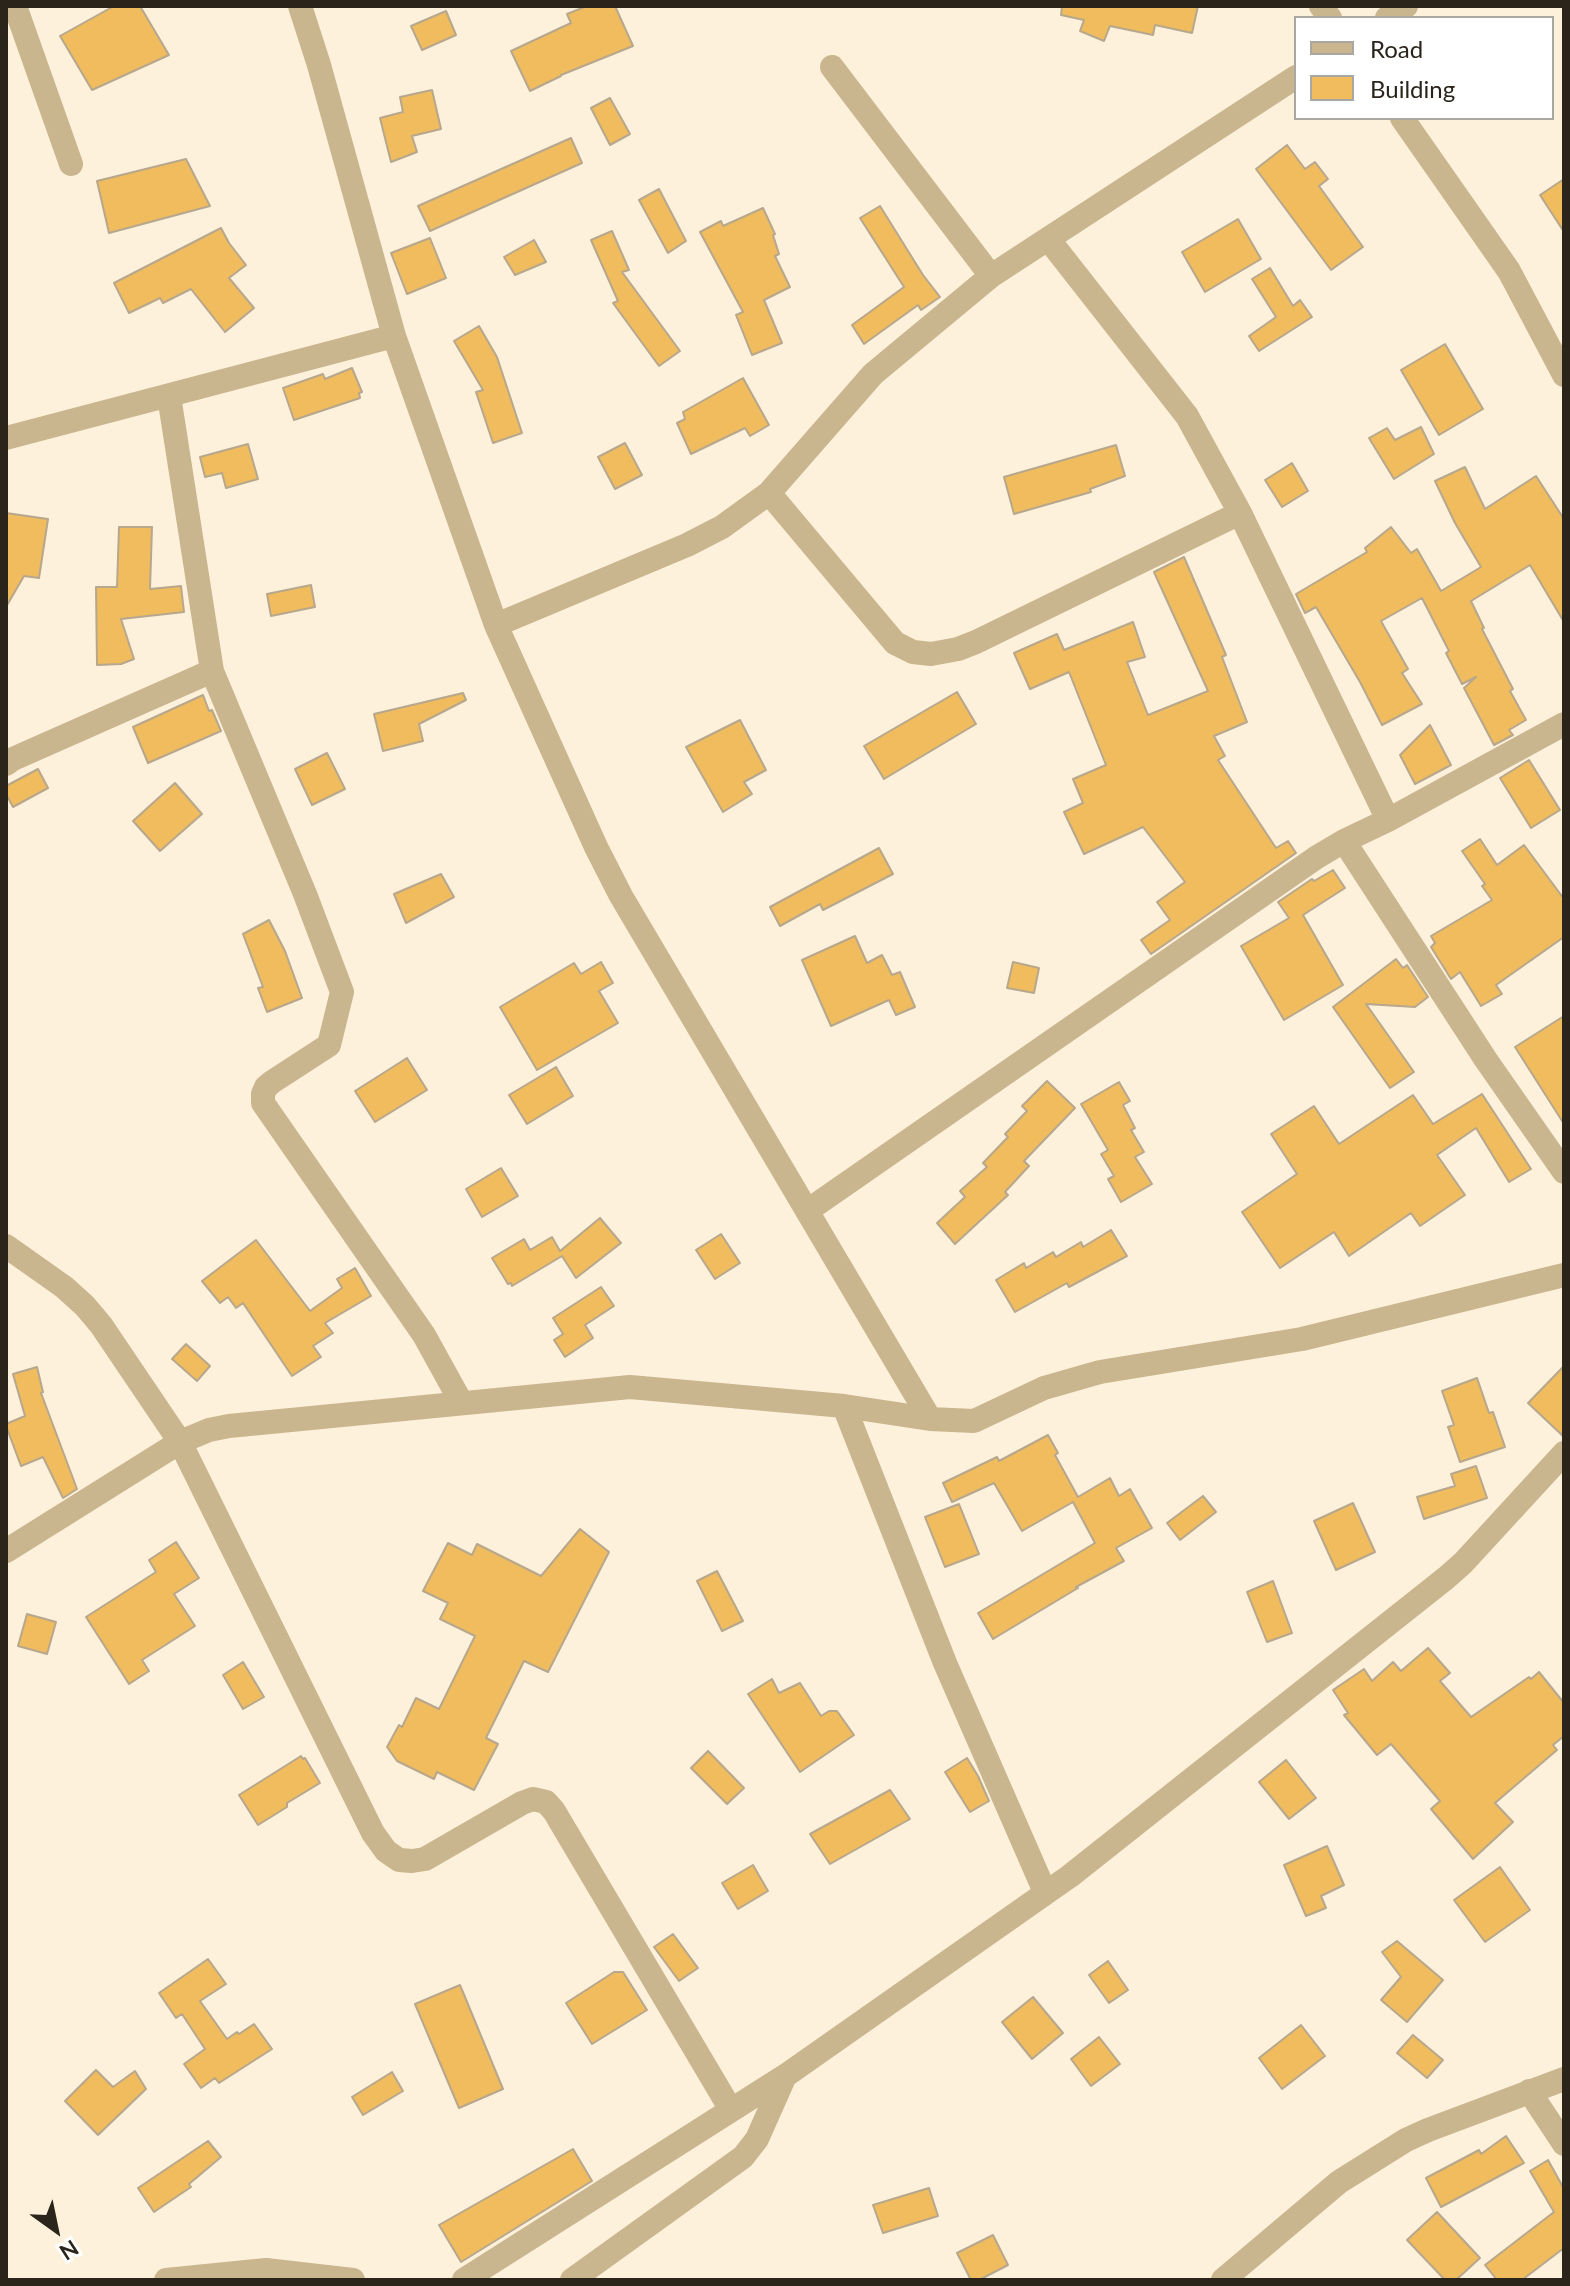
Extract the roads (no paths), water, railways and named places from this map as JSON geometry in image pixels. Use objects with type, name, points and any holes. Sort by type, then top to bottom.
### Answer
[{"type":"street","points":[[15,6],[71,164]]},
{"type":"street","points":[[300,6],[394,336],[496,625],[621,896],[930,1419]]},
{"type":"street","points":[[832,67],[991,276]]},
{"type":"street","points":[[496,625],[687,545],[722,527],[769,493],[873,374],[991,276],[1294,78]]},
{"type":"street","points":[[1403,120],[1509,271],[1564,375]]},
{"type":"street","points":[[1049,240],[1187,416],[1240,513],[1388,820]]},
{"type":"street","points":[[6,438],[394,336]]},
{"type":"street","points":[[169,396],[212,671],[305,894],[342,992],[329,1045],[266,1087],[263,1103],[424,1335],[461,1402]]},
{"type":"street","points":[[769,493],[895,643],[913,652],[931,654],[976,642],[1240,513]]},
{"type":"street","points":[[6,764],[212,671]]},
{"type":"street","points":[[807,1211],[1317,857],[1564,724]]},
{"type":"street","points":[[1344,841],[1486,1060],[1564,1172]]},
{"type":"street","points":[[6,1246],[64,1287],[85,1306],[180,1442],[373,1833],[386,1851],[399,1860],[425,1859],[522,1803],[533,1799],[546,1802],[731,2110]]},
{"type":"street","points":[[6,1551],[180,1442],[209,1430],[229,1426],[630,1387],[974,1421],[1044,1388],[1086,1375],[1302,1339],[1564,1275]]},
{"type":"street","points":[[844,1406],[945,1663],[1045,1892]]},
{"type":"street","points":[[464,2280],[785,2076],[1070,1876],[1446,1578],[1564,1453]]},
{"type":"street","points":[[572,2280],[743,2157],[757,2139],[785,2076]]},
{"type":"street","points":[[1223,2280],[1339,2182],[1406,2140],[1564,2079]]},
{"type":"street","points":[[1529,2091],[1564,2144]]},
{"type":"street","points":[[166,2280],[266,2270],[353,2280]]}]
